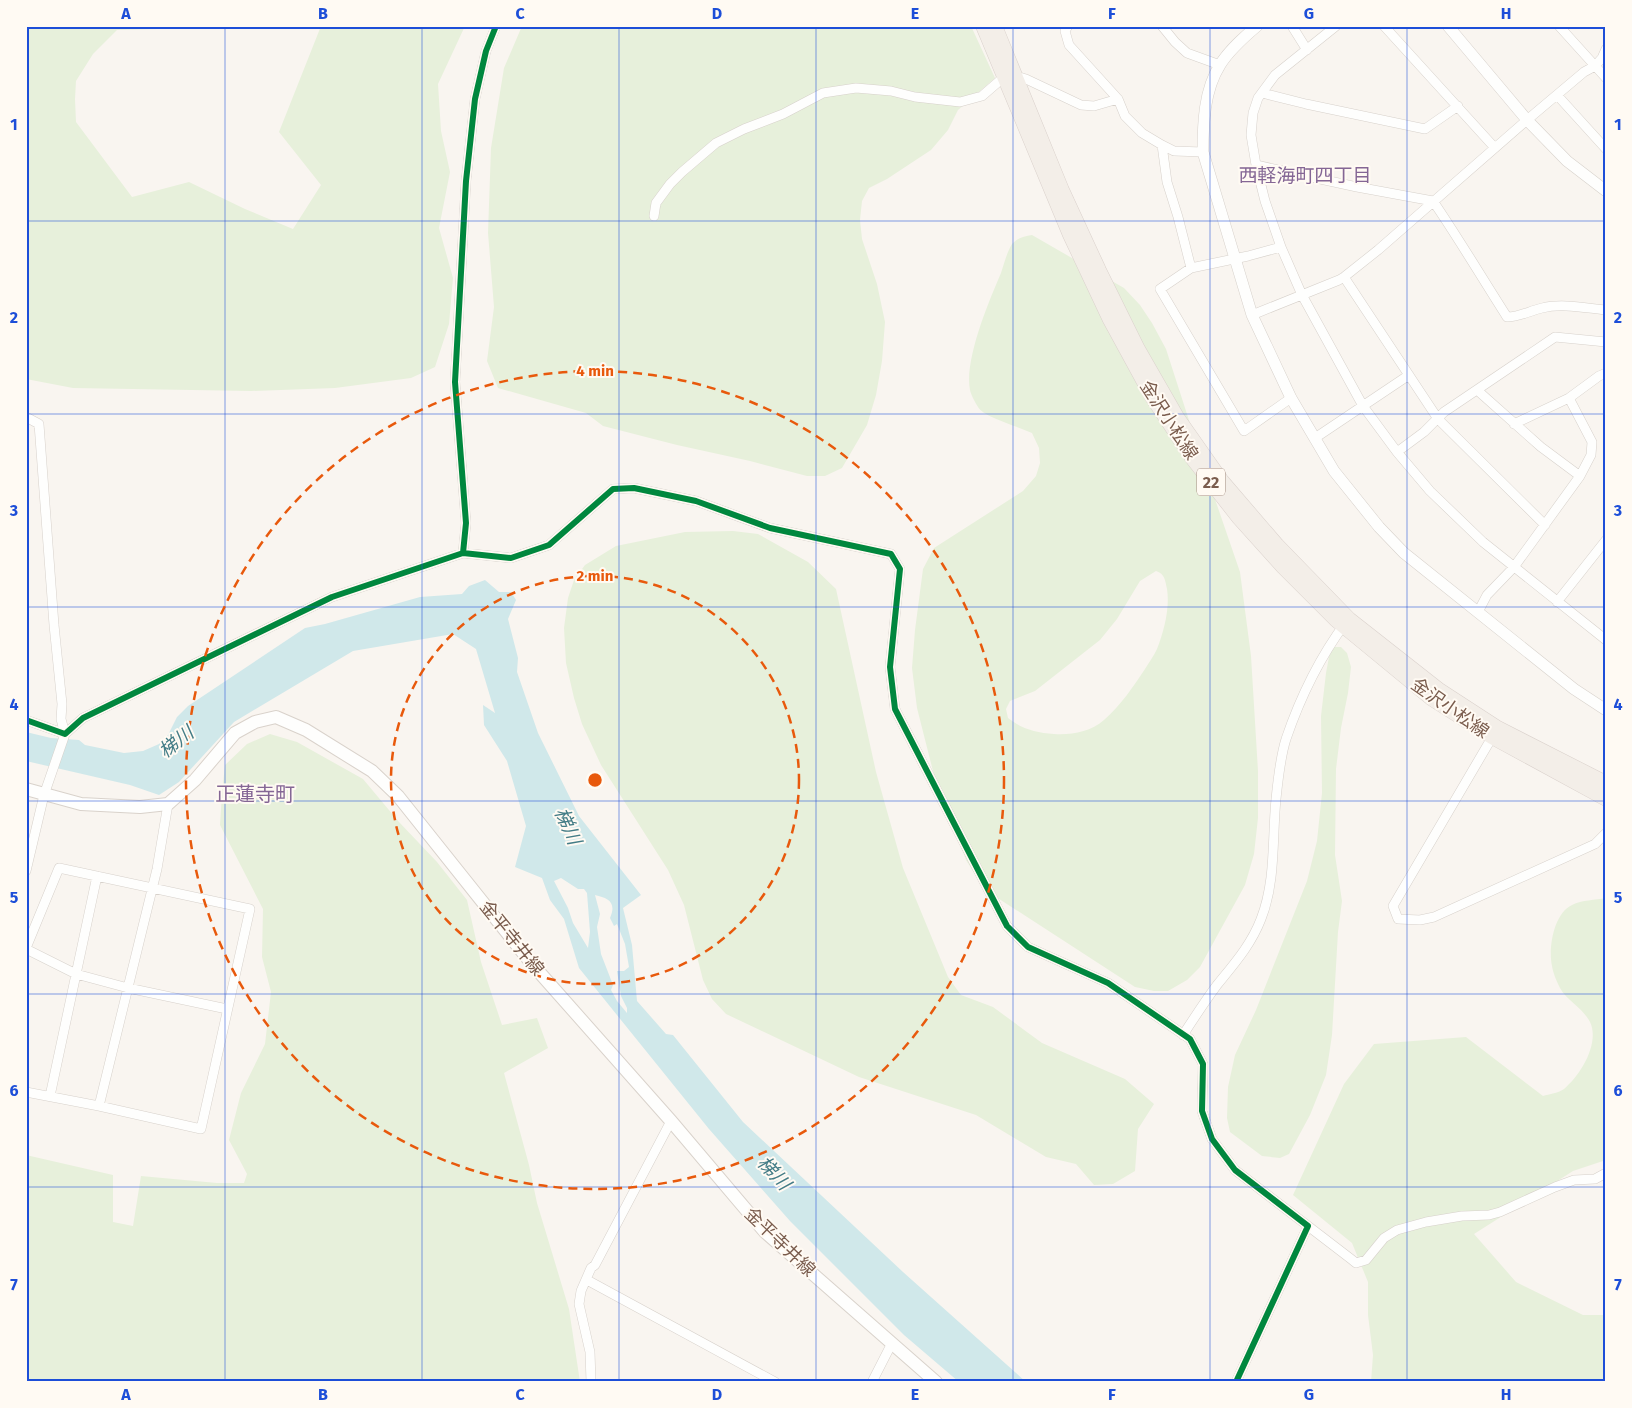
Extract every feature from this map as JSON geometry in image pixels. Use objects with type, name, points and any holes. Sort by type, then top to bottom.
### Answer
[{"type":"main road","name":"金沢小松線","points":[[983,26],[1010,77],[1099,270],[1138,349],[1177,417],[1222,480],[1346,622],[1495,732],[1606,799]]},
{"type":"main road","name":"金沢小松線","points":[[995,26],[1010,77]]},
{"type":"main road","name":"金平寺井線","points":[[168,804],[195,780],[235,733],[255,722],[276,717],[306,730],[372,771],[398,796],[532,964],[671,1121],[765,1232],[936,1382]]},
{"type":"main road","name":"金沢小松線","points":[[1495,732],[1606,783]]},
{"type":"main road","points":[[26,789],[46,789],[81,804],[140,807],[168,804]]},
{"type":"street","points":[[463,553],[466,523],[455,382],[466,181],[475,99],[486,51],[496,26]]},
{"type":"street","points":[[1068,26],[1065,31],[1068,45],[1118,99],[1125,116],[1142,133],[1174,151],[1203,152]]},
{"type":"street","points":[[1162,26],[1187,53],[1220,65]]},
{"type":"street","points":[[1257,26],[1242,39],[1220,65],[1211,83],[1206,105],[1203,152],[1252,315],[1291,398],[1334,471],[1379,527],[1404,553],[1522,645],[1574,689],[1606,710]]},
{"type":"street","points":[[1292,26],[1307,50]]},
{"type":"street","points":[[1336,26],[1275,75],[1258,98],[1253,113],[1252,135],[1264,201],[1302,295],[1364,406],[1397,452],[1430,491],[1483,542],[1606,640]]},
{"type":"street","points":[[1384,26],[1495,148]]},
{"type":"street","points":[[1448,26],[1527,120],[1566,161],[1606,191]]},
{"type":"street","points":[[1559,26],[1606,78]]},
{"type":"street","points":[[1252,315],[1344,277],[1584,72],[1595,66],[1602,58],[1606,49]]},
{"type":"street","points":[[654,216],[656,204],[670,184],[716,143],[744,129],[783,114],[823,94],[856,88],[891,91],[915,98],[960,102],[982,96],[1010,77],[1026,78],[1081,105],[1094,106],[1118,99]]},
{"type":"street","points":[[1262,93],[1425,129],[1458,106]]},
{"type":"street","points":[[1557,95],[1606,149]]},
{"type":"street","points":[[1162,145],[1167,182],[1191,268]]},
{"type":"street","points":[[1256,165],[1433,201],[1507,317],[1516,317],[1542,308],[1571,306],[1606,310]]},
{"type":"street","points":[[1281,247],[1191,268],[1160,289],[1244,431],[1291,398]]},
{"type":"street","points":[[1344,277],[1438,419],[1545,525]]},
{"type":"street","points":[[1397,452],[1424,432],[1444,412],[1555,337],[1606,342]]},
{"type":"street","points":[[1514,424],[1569,398],[1598,376],[1606,373]]},
{"type":"street","points":[[1315,438],[1409,375]]},
{"type":"street","points":[[1477,390],[1541,447],[1580,476]]},
{"type":"street","points":[[1478,612],[1487,595],[1514,567],[1545,525],[1580,476],[1591,455],[1592,442],[1569,398]]},
{"type":"street","points":[[26,417],[39,424],[54,625],[62,704],[61,719],[65,734]]},
{"type":"street","points":[[26,871],[46,789],[65,734],[84,718],[332,596],[463,553],[511,558],[549,545],[613,489],[634,488],[696,502],[770,528],[890,554],[900,569],[890,667],[895,709],[1007,926],[1028,946],[1108,983],[1190,1039],[1203,1064],[1202,1111],[1212,1139],[1235,1170],[1351,1260],[1356,1263],[1366,1260],[1384,1238],[1397,1230],[1426,1222],[1462,1216],[1489,1215],[1500,1212],[1556,1186],[1574,1180],[1595,1179],[1606,1173]]},
{"type":"street","points":[[1557,602],[1606,540]]},
{"type":"street","points":[[1183,1035],[1216,986],[1245,951],[1261,919],[1272,868],[1276,800],[1286,741],[1310,680],[1346,622]]},
{"type":"street","points":[[26,720],[65,734]]},
{"type":"street","points":[[1495,732],[1393,906],[1398,919],[1420,920],[1434,917],[1596,844],[1606,833]]},
{"type":"street","points":[[99,1106],[157,869],[168,804]]},
{"type":"street","points":[[26,1092],[201,1129],[250,909],[59,868],[26,949],[76,974],[128,988],[227,1010]]},
{"type":"street","points":[[50,1096],[97,876]]},
{"type":"street","points":[[592,1382],[590,1352],[579,1304],[581,1291],[588,1280],[591,1268],[595,1265],[612,1234],[671,1121]]},
{"type":"street","points":[[1236,1382],[1308,1226]]},
{"type":"street","points":[[588,1280],[774,1382]]},
{"type":"street","points":[[872,1382],[892,1343]]},
{"type":"green space","points":[[26,26],[158,26],[158,29],[117,30],[93,54],[76,81],[76,122],[132,197],[189,182],[245,209],[293,229],[321,185],[279,132],[321,26],[465,26],[438,84],[441,131],[450,172],[439,228],[453,278],[449,324],[435,367],[411,378],[335,388],[251,391],[73,388],[26,379]]},
{"type":"green space","points":[[522,26],[971,26],[995,78],[958,110],[948,130],[931,150],[887,179],[869,188],[862,201],[860,220],[862,239],[877,284],[885,322],[882,361],[876,395],[867,425],[842,468],[825,476],[807,476],[603,426],[586,413],[498,388],[487,361],[494,307],[488,233],[491,148],[504,68]]},
{"type":"green space","points":[[1032,235],[1124,288],[1140,305],[1152,323],[1166,349],[1240,572],[1251,656],[1258,771],[1258,818],[1254,854],[1245,885],[1200,967],[1187,980],[1168,991],[1154,991],[1135,987],[990,893],[966,860],[935,779],[917,708],[912,668],[923,569],[934,548],[1023,491],[1036,476],[1040,463],[1039,448],[1032,433],[981,411],[971,394],[969,378],[974,347],[979,331],[1012,244],[1016,240]],"holes":[[[1156,571],[1165,580],[1168,596],[1166,619],[1160,642],[1136,682],[1104,720],[1087,730],[1061,734],[1041,733],[1030,730],[1008,718],[1006,709],[1010,701],[1035,691],[1100,640],[1117,619],[1140,581]]]},
{"type":"green space","points":[[733,531],[758,534],[808,562],[836,589],[876,772],[903,868],[948,977],[961,995],[993,1007],[1042,1043],[1125,1079],[1154,1104],[1138,1129],[1135,1171],[1113,1184],[1094,1185],[1076,1164],[1046,1157],[976,1115],[859,1077],[726,1014],[712,999],[703,980],[684,905],[668,870],[601,765],[582,724],[566,663],[564,628],[568,598],[574,580],[585,565],[616,546],[685,532]]},
{"type":"green space","points":[[1333,647],[1341,647],[1347,653],[1351,667],[1336,769],[1335,855],[1342,901],[1338,932],[1332,1035],[1326,1075],[1310,1115],[1289,1154],[1280,1158],[1262,1156],[1230,1132],[1227,1118],[1228,1087],[1235,1055],[1256,1010],[1307,881],[1317,841],[1322,793],[1321,716],[1326,673]]},
{"type":"green space","points":[[270,734],[297,742],[363,779],[399,822],[437,862],[467,900],[481,962],[502,1025],[537,1018],[548,1048],[504,1073],[529,1165],[537,1203],[569,1309],[580,1382],[26,1382],[26,1155],[113,1175],[113,1222],[133,1226],[141,1176],[217,1183],[244,1183],[247,1174],[229,1140],[241,1093],[265,1044],[271,992],[262,957],[263,909],[220,825],[225,765],[247,744]]},
{"type":"green space","points":[[1606,898],[1606,1160],[1573,1171],[1474,1234],[1516,1282],[1583,1315],[1606,1315],[1606,1382],[1371,1382],[1373,1355],[1368,1315],[1368,1282],[1352,1243],[1293,1195],[1344,1084],[1374,1044],[1466,1037],[1543,1096],[1564,1089],[1577,1076],[1591,1049],[1593,1039],[1590,1022],[1587,1017],[1563,993],[1555,977],[1551,959],[1552,941],[1557,923],[1566,909],[1576,903]]},
{"type":"water","name":"梯川","points":[[485,580],[499,592],[511,592],[516,600],[508,619],[518,658],[517,672],[538,733],[579,816],[641,895],[623,908],[632,945],[637,1001],[666,1034],[673,1035],[743,1122],[903,1272],[1026,1382],[959,1382],[904,1335],[790,1221],[709,1129],[579,968],[564,919],[550,900],[542,878],[515,867],[526,826],[507,761],[484,725],[483,705],[495,713],[476,649],[453,634],[353,651],[234,722],[179,782],[159,795],[130,785],[26,761],[26,732],[51,738],[79,740],[85,745],[124,753],[143,751],[159,744],[168,735],[177,717],[188,706],[305,628],[420,597],[462,594],[469,586]],"holes":[[[561,878],[578,889],[584,889],[587,893],[590,932],[588,948],[573,923],[568,908],[554,881]],[[595,895],[607,899],[612,904],[610,918],[614,926],[617,924],[625,944],[629,967],[624,971],[617,971],[621,996],[627,1008],[627,1013],[611,990],[613,985],[601,954],[597,927],[600,914]]]},
{"type":"cycle path","points":[[26,720],[65,734],[83,718],[332,597],[463,553],[466,523],[455,382],[466,181],[475,99],[486,51],[496,26]]},
{"type":"cycle path","points":[[463,553],[511,558],[549,545],[613,489],[634,488],[696,501],[770,528],[891,554],[900,569],[890,667],[895,709],[1007,926],[1028,947],[1108,983],[1190,1039],[1203,1064],[1202,1111],[1212,1139],[1235,1170],[1308,1226],[1236,1382]]},
{"type":"district","name":"西軽海町四丁目","points":[[1305,175]]},
{"type":"district","name":"正蓮寺町","points":[[255,794]]}]
